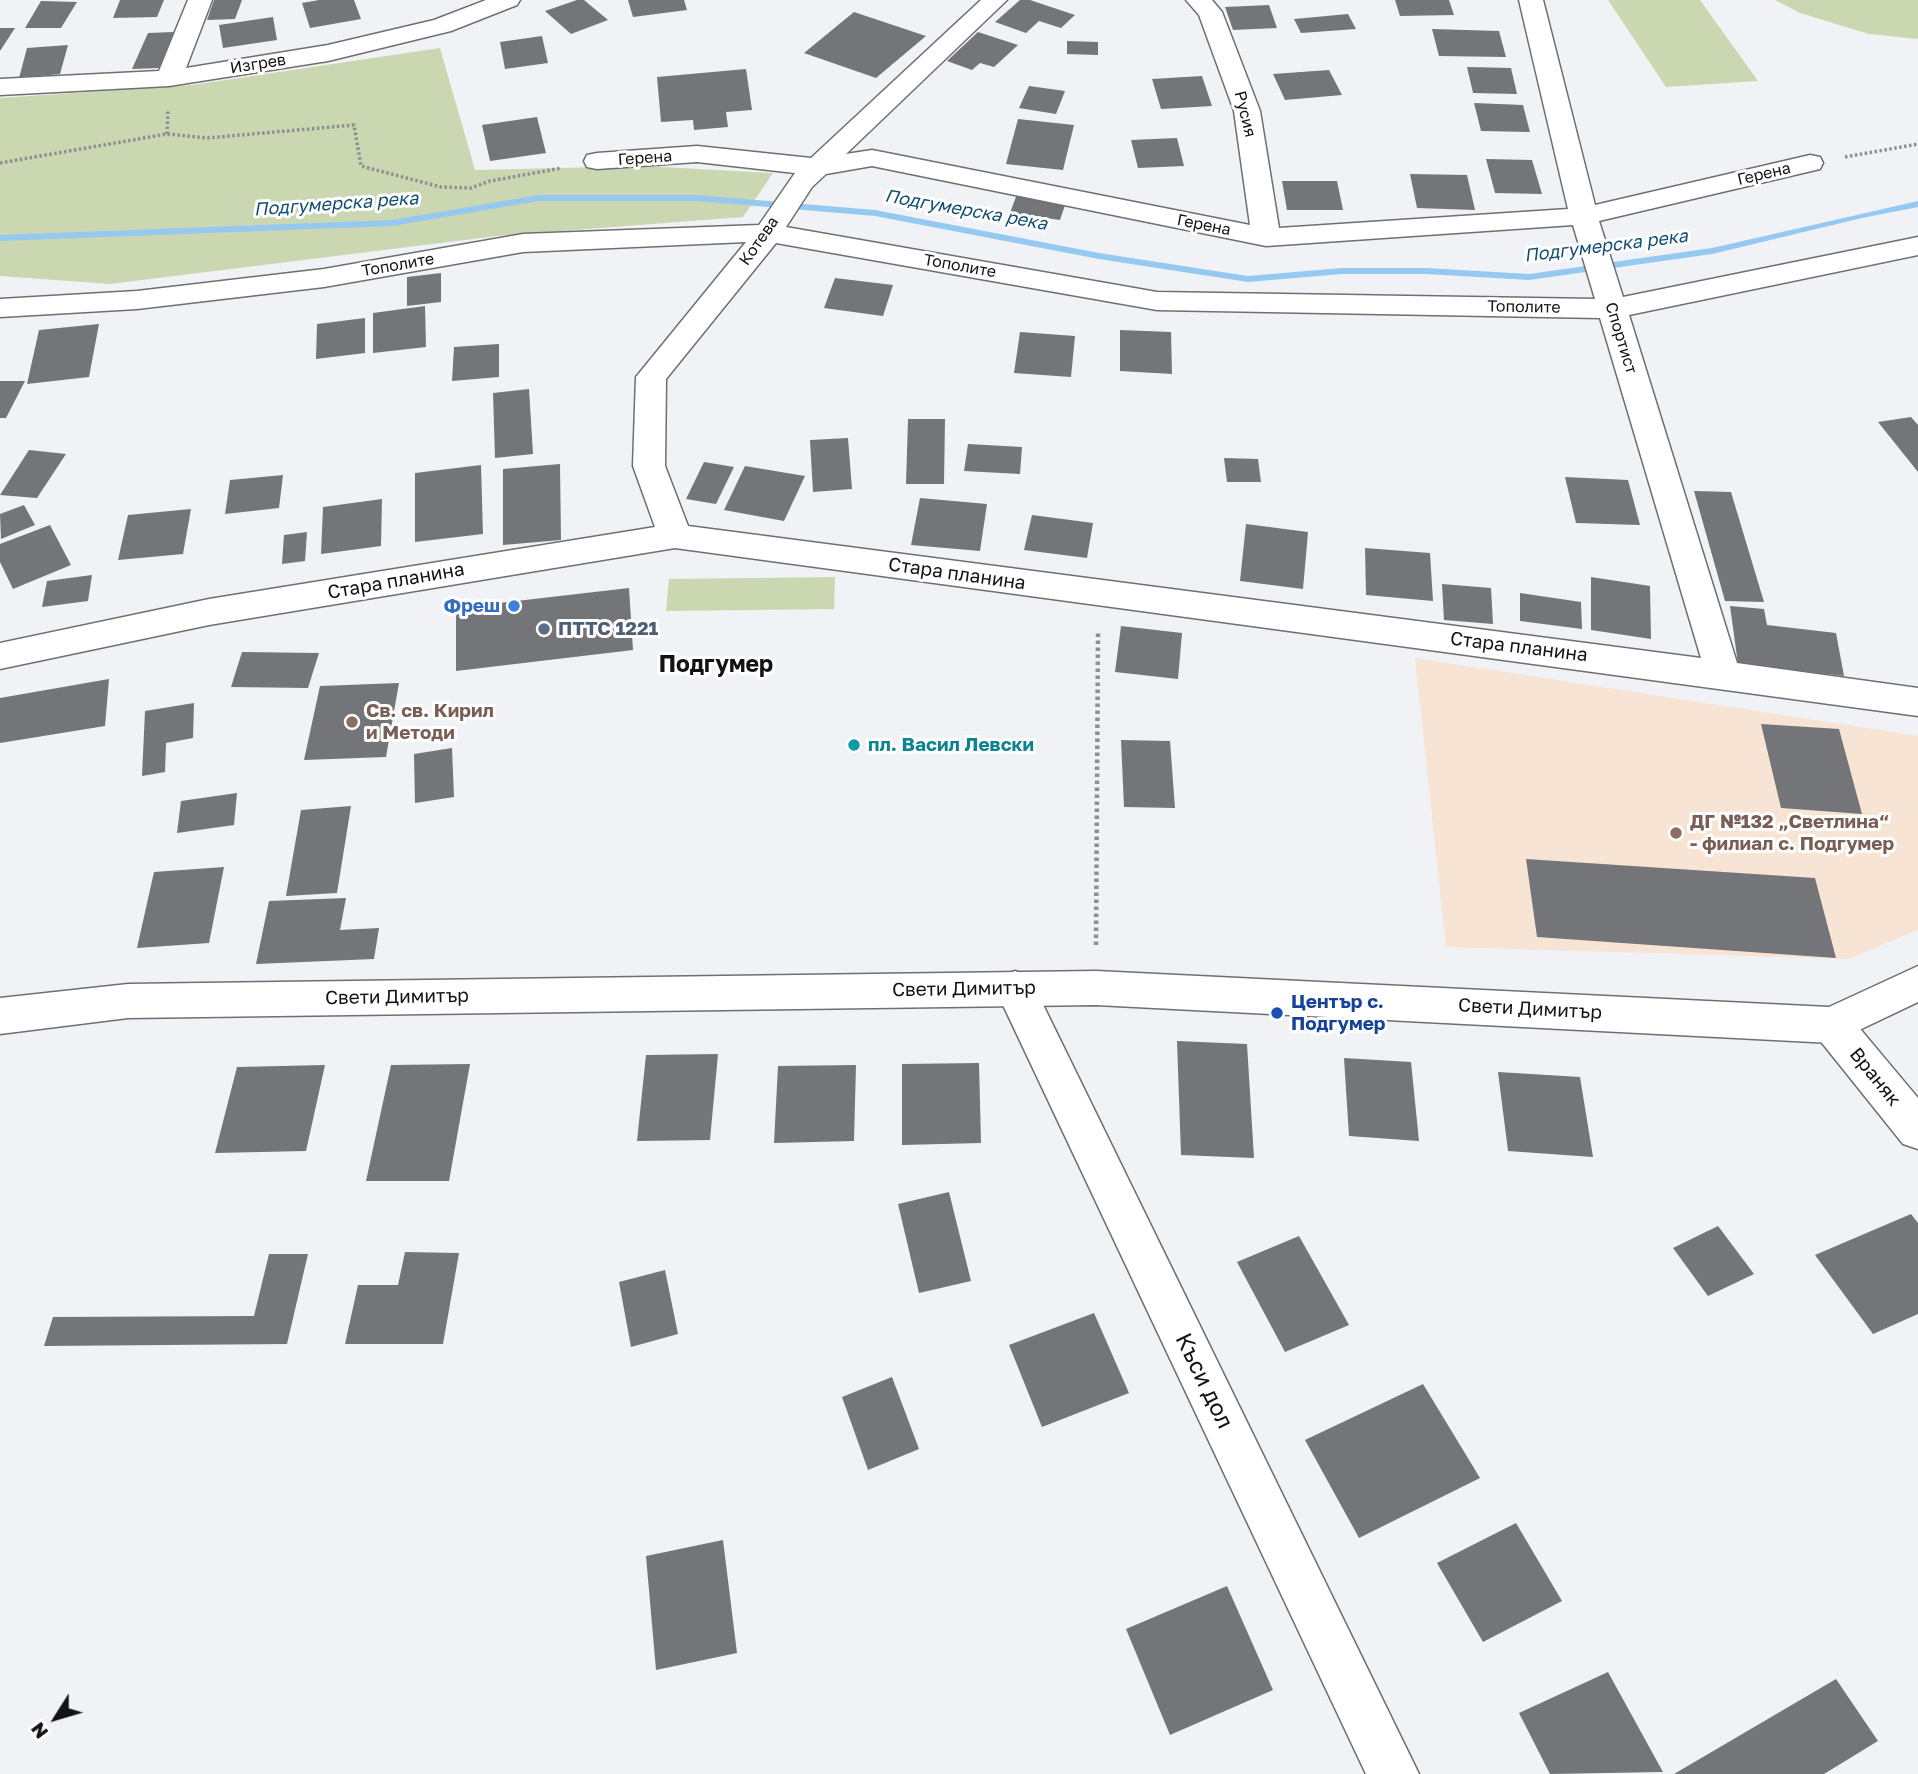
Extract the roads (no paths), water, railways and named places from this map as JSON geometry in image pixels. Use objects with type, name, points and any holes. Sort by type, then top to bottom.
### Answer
[{"type":"street","points":[[169,78],[200,0]]},
{"type":"street","name":"Изгрев","points":[[0,87],[169,78],[328,53],[442,26],[508,0]]},
{"type":"street","name":"Котева","points":[[675,536],[649,466],[650,377],[774,223],[809,174],[995,0]]},
{"type":"street","name":"Русия","points":[[1198,0],[1210,12],[1247,111],[1266,237]]},
{"type":"street","name":"Спортист","points":[[1531,0],[1584,216],[1723,674]]},
{"type":"street","name":"Герена","points":[[597,161],[697,154],[809,174],[872,158],[1266,237],[1584,216],[1810,163]]},
{"type":"street","name":"Тополите","points":[[0,308],[137,300],[324,278],[523,243],[774,223],[1157,301],[1604,281],[1918,246]]},
{"type":"street","name":"Стара планина","points":[[0,656],[222,610],[675,536],[1918,702]]},
{"type":"street","name":"Свети Димитър","points":[[0,1016],[128,1000],[1096,988],[1832,1025],[1918,983]]},
{"type":"street","name":"Къси дол","points":[[1015,988],[1393,1774]]},
{"type":"street","name":"Враняк","points":[[1832,1025],[1918,1130]]},
{"type":"waterway","name":"Подгумерска река","points":[[0,238],[392,223],[539,198],[697,198],[875,213],[1099,256],[1248,279],[1342,271],[1426,271],[1529,277],[1712,251],[1918,204]]},
{"type":"place","name":"Фреш","points":[[514,606]]},
{"type":"place","name":"ПТТС 1221","points":[[544,629]]},
{"type":"place","name":"Св. св. Кирил и Методи","points":[[352,722]]},
{"type":"place","name":"пл. Васил Левски","points":[[854,745]]},
{"type":"place","name":"ДГ №132 „Светлина“ - филиал с. Подгумер","points":[[1676,833]]},
{"type":"place","name":"Център с. Подгумер","points":[[1277,1013]]},
{"type":"district","name":"Подгумер","points":[[716,665]]}]
